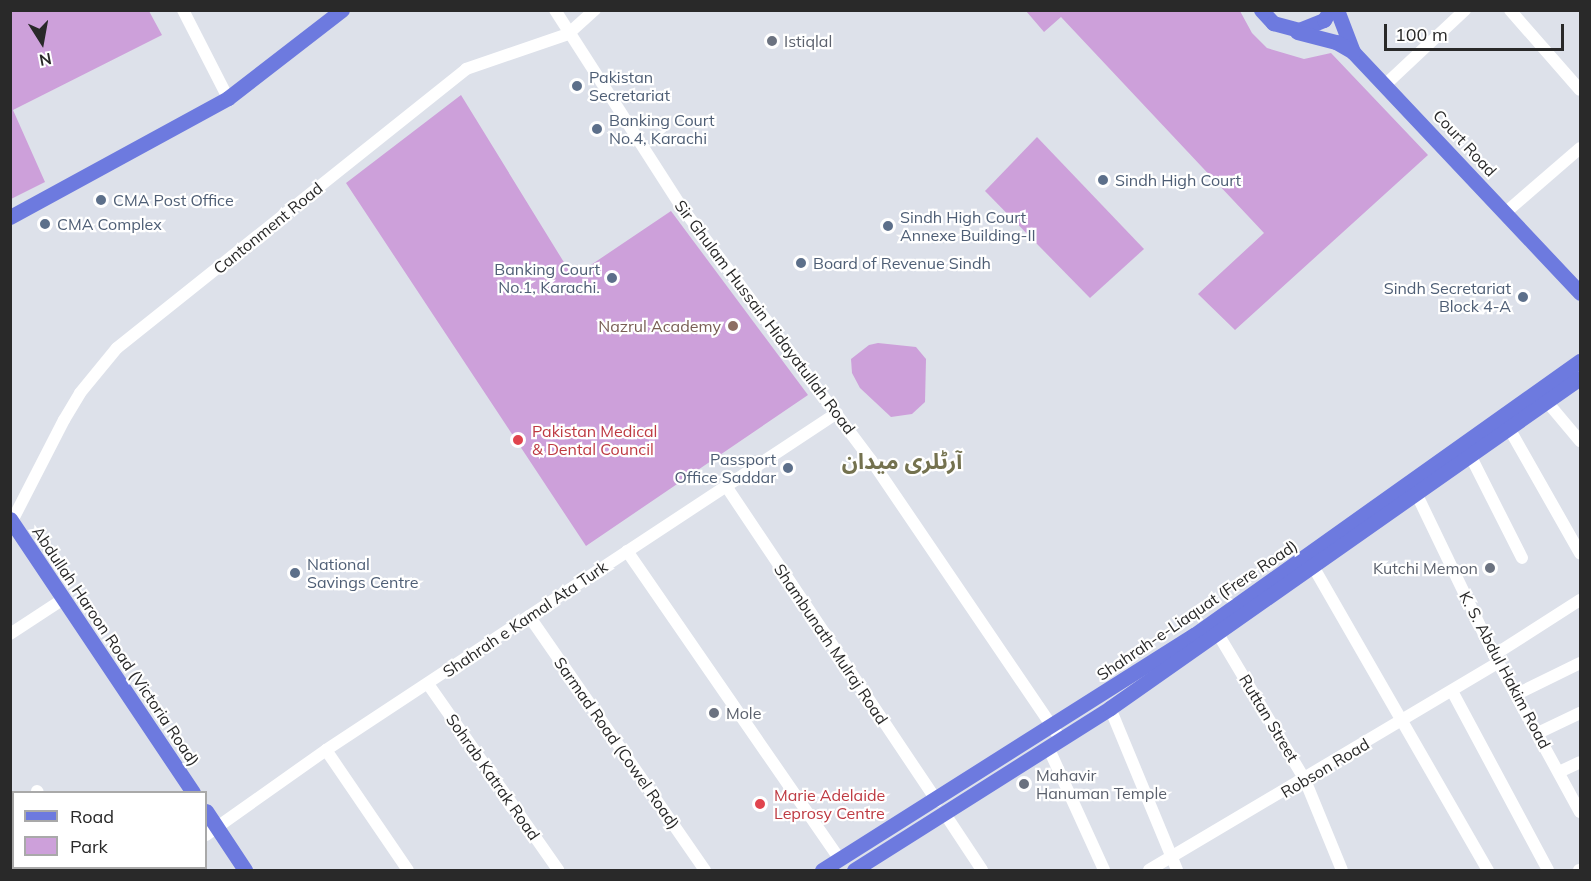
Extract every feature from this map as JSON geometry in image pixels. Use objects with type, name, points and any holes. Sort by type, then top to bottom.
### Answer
[{"type":"main road","points":[[10,217],[228,98],[342,10]]},
{"type":"main road","points":[[1261,10],[1273,23],[1336,42],[1353,52]]},
{"type":"main road","points":[[1290,30],[1313,27],[1324,20],[1330,10]]},
{"type":"main road","name":"Court Road","points":[[1336,10],[1353,52],[1386,84],[1581,293]]},
{"type":"main road","name":"Shahrah-e-Liaquat (Frere Road)","points":[[822,870],[941,808],[1054,738],[1581,360]]},
{"type":"main road","name":"Shahrah-e-Liaquat (Frere Road)","points":[[854,870],[941,808],[1054,738],[1110,708],[1579,382]]},
{"type":"main road","name":"Abdullah Haroon Road (Victoria Road)","points":[[11,522],[192,791]]},
{"type":"main road","points":[[207,816],[211,831],[245,870]]},
{"type":"street","points":[[183,10],[228,98]]},
{"type":"street","name":"Sir Ghulam Hussain Hidayatullah Road","points":[[555,10],[568,34],[680,205],[837,413],[1054,738],[1104,870]]},
{"type":"street","name":"Cantonment Road","points":[[11,522],[80,393],[117,348],[466,69],[568,34],[595,10]]},
{"type":"street","points":[[1386,84],[1465,10]]},
{"type":"street","points":[[1510,10],[1581,90]]},
{"type":"street","points":[[1505,213],[1581,148]]},
{"type":"street","points":[[1548,403],[1581,441]]},
{"type":"street","name":"Shahrah e Kamal Ata Turk","points":[[211,831],[326,750],[837,413]]},
{"type":"street","points":[[1510,430],[1581,553]]},
{"type":"street","points":[[1472,457],[1522,558]]},
{"type":"street","name":"Shambunath Mulraj Road","points":[[726,486],[982,870]]},
{"type":"street","name":"K. S. Abdul Hakim Road","points":[[1417,495],[1497,658],[1581,812]]},
{"type":"street","points":[[627,551],[840,860]]},
{"type":"street","points":[[1314,568],[1488,870]]},
{"type":"street","points":[[10,634],[62,600]]},
{"type":"street","name":"Robson Road","points":[[1149,870],[1174,865],[1305,780],[1452,691],[1581,600]]},
{"type":"street","name":"Sarmad Road (Cowel Road)","points":[[529,616],[705,870]]},
{"type":"street","name":"Ruttan Street","points":[[1218,634],[1305,780],[1342,870]]},
{"type":"street","points":[[1517,694],[1581,663]]},
{"type":"street","name":"Sohrab Katrak Road","points":[[428,684],[558,870]]},
{"type":"street","points":[[1452,691],[1548,870]]},
{"type":"street","points":[[1110,708],[1174,865]]},
{"type":"street","points":[[1538,733],[1581,713]]},
{"type":"street","points":[[326,750],[408,870]]},
{"type":"street","points":[[1559,772],[1581,762]]},
{"type":"green space","points":[[11,10],[149,11],[162,35],[13,110],[45,182],[11,199]]},
{"type":"green space","points":[[1026,11],[1240,11],[1252,33],[1267,48],[1304,59],[1331,53],[1428,155],[1235,330],[1198,294],[1264,233],[1061,17],[1044,32]]},
{"type":"green space","points":[[461,95],[573,277],[671,211],[808,395],[586,546],[346,183]]},
{"type":"green space","points":[[1037,137],[1144,249],[1090,298],[985,191]]},
{"type":"green space","points":[[878,343],[916,347],[926,359],[925,402],[912,414],[891,417],[860,388],[852,373],[851,359],[869,345]]},
{"type":"place","name":"Istiqlal","points":[[772,41]]},
{"type":"place","name":"Pakistan Secretariat","points":[[577,86]]},
{"type":"place","name":"Banking Court No.4, Karachi","points":[[597,129]]},
{"type":"place","name":"Sindh High Court","points":[[1103,180]]},
{"type":"place","name":"CMA Post Office","points":[[101,200]]},
{"type":"place","name":"CMA Complex","points":[[45,224]]},
{"type":"place","name":"Sindh High Court Annexe Building-II","points":[[888,226]]},
{"type":"place","name":"Board of Revenue Sindh","points":[[801,263]]},
{"type":"place","name":"Banking Court No.1, Karachi.","points":[[612,278]]},
{"type":"place","name":"Sindh Secretariat Block 4-A","points":[[1523,297]]},
{"type":"place","name":"Nazrul Academy","points":[[733,326]]},
{"type":"place","name":"Pakistan Medical & Dental Council","points":[[518,440]]},
{"type":"place","name":"Passport Office Saddar","points":[[788,468]]},
{"type":"place","name":"Kutchi Memon","points":[[1490,568]]},
{"type":"place","name":"National Savings Centre","points":[[295,573]]},
{"type":"place","name":"Mole","points":[[714,713]]},
{"type":"place","name":"Mahavir Hanuman Temple","points":[[1024,784]]},
{"type":"place","name":"Marie Adelaide Leprosy Centre","points":[[760,804]]},
{"type":"district","name":"آرٹلری میدان","points":[[902,462]]}]
